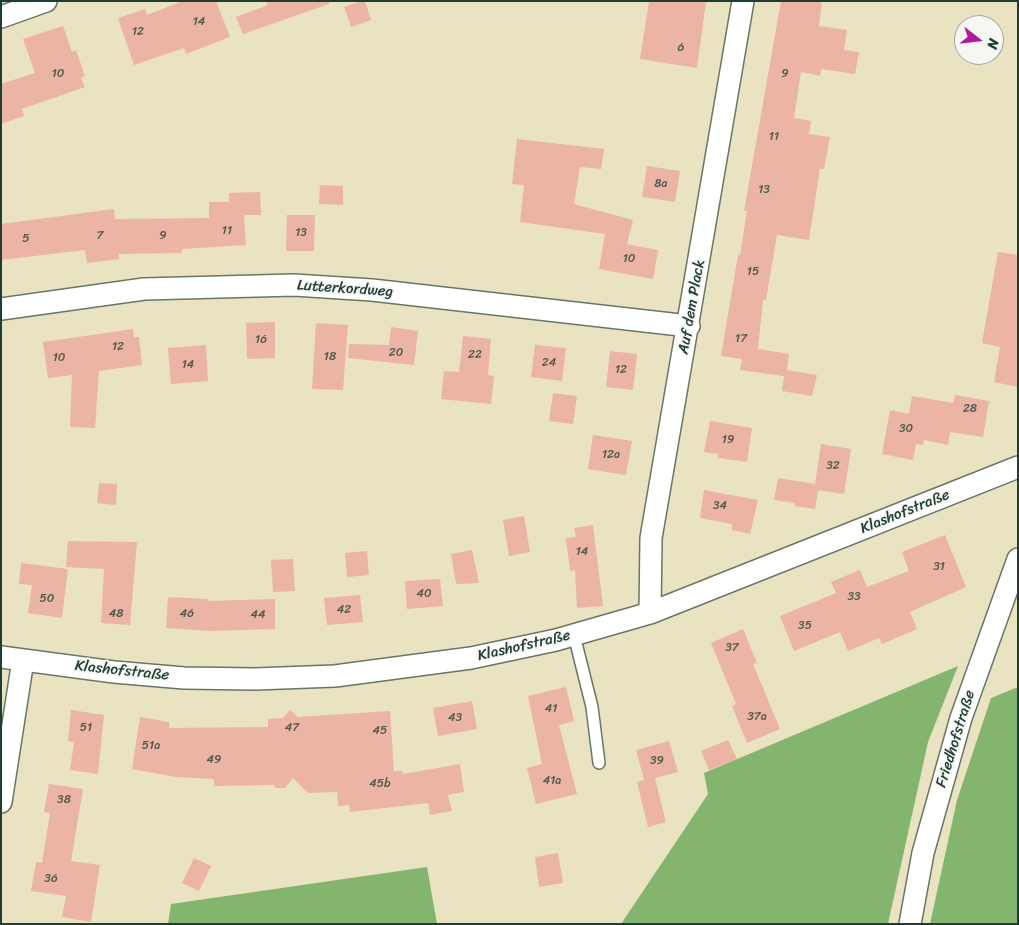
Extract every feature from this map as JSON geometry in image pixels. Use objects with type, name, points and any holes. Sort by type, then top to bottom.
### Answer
[{"type":"street","points":[[1,17],[46,1]]},
{"type":"street","name":"Auf dem Plack","points":[[650,613],[651,538],[689,326],[743,1]]},
{"type":"street","name":"Lutterkordweg","points":[[1,309],[144,289],[294,285],[372,290],[689,326]]},
{"type":"street","name":"Klashofstraße","points":[[1,657],[114,672],[184,678],[255,679],[335,676],[471,658],[574,634],[650,613],[1018,467]]},
{"type":"street","name":"Friedhofstraße","points":[[910,924],[923,853],[961,718],[1018,559]]},
{"type":"street","points":[[1,802],[23,660]]},
{"type":"lane","points":[[574,634],[592,707],[599,763]]},
{"type":"green space","points":[[958,666],[928,742],[888,924],[621,924],[708,794],[704,773]]},
{"type":"green space","points":[[1018,687],[1018,924],[930,924],[957,800],[991,698]]},
{"type":"green space","points":[[427,867],[437,924],[168,924],[171,904]]},
{"type":"building","points":[[183,1],[216,1],[230,37],[186,54],[184,48],[134,65],[118,18],[145,9],[147,15]]},
{"type":"building","points":[[266,1],[329,1],[329,4],[243,34],[236,17],[268,5]]},
{"type":"building","points":[[365,1],[371,20],[351,27],[344,7]]},
{"type":"building","points":[[649,1],[706,1],[697,68],[640,59]]},
{"type":"building","points":[[781,1],[822,1],[819,26],[847,30],[844,50],[859,52],[855,74],[821,69],[820,76],[801,72],[794,118],[811,121],[809,134],[830,137],[824,169],[820,169],[809,240],[777,235],[766,300],[763,300],[758,349],[789,354],[787,370],[817,375],[812,396],[782,391],[784,376],[740,370],[742,359],[721,356],[738,255],[740,255],[747,211],[744,211]]},
{"type":"building","points":[[63,26],[72,52],[76,50],[85,76],[81,78],[85,87],[22,109],[24,116],[1,124],[1,84],[35,73],[23,39]]},
{"type":"building","points":[[517,139],[604,149],[601,169],[580,167],[574,204],[633,220],[627,244],[658,250],[653,279],[599,269],[605,234],[520,222],[524,185],[512,184]]},
{"type":"building","points":[[647,166],[680,171],[675,202],[642,197]]},
{"type":"building","points":[[320,185],[343,186],[343,205],[319,204]]},
{"type":"building","points":[[260,192],[261,215],[244,215],[246,245],[182,249],[182,253],[119,254],[119,259],[87,263],[85,250],[1,260],[1,224],[114,209],[115,219],[209,218],[209,202],[229,202],[229,193]]},
{"type":"building","points":[[287,215],[315,215],[314,251],[286,251]]},
{"type":"building","points":[[998,252],[1018,255],[1018,387],[994,382],[1000,347],[982,343]]},
{"type":"building","points":[[275,322],[275,358],[247,359],[246,323]]},
{"type":"building","points":[[316,323],[348,325],[343,390],[312,389]]},
{"type":"building","points":[[391,327],[418,331],[414,365],[348,358],[349,344],[389,345]]},
{"type":"building","points":[[133,329],[134,337],[139,337],[142,365],[99,371],[95,428],[70,427],[72,375],[48,378],[43,342]]},
{"type":"building","points":[[463,336],[491,339],[488,375],[494,376],[491,404],[441,399],[444,371],[459,372]]},
{"type":"building","points":[[206,345],[208,381],[171,384],[168,348]]},
{"type":"building","points":[[535,345],[566,348],[562,381],[531,377]]},
{"type":"building","points":[[610,351],[637,354],[633,390],[606,387]]},
{"type":"building","points":[[553,393],[577,396],[573,424],[549,421]]},
{"type":"building","points":[[955,395],[989,401],[983,437],[950,432],[948,445],[924,440],[923,445],[916,444],[913,460],[882,454],[890,410],[909,414],[912,396],[953,403]]},
{"type":"building","points":[[710,421],[752,428],[747,462],[718,458],[718,454],[704,452]]},
{"type":"building","points":[[593,435],[632,441],[626,475],[588,469]]},
{"type":"building","points":[[821,444],[851,449],[844,494],[818,490],[815,509],[795,506],[795,503],[774,500],[778,478],[815,484]]},
{"type":"building","points":[[99,483],[117,484],[116,505],[97,503]]},
{"type":"building","points":[[704,490],[758,500],[750,534],[732,530],[732,524],[700,518]]},
{"type":"building","points":[[524,516],[530,552],[509,556],[503,520]]},
{"type":"building","points":[[593,525],[603,606],[577,608],[575,570],[570,571],[566,538],[576,537],[574,528]]},
{"type":"building","points":[[945,535],[966,587],[910,612],[917,629],[882,644],[879,638],[848,651],[840,632],[794,651],[780,616],[836,593],[831,582],[860,570],[867,587],[909,571],[902,552]]},
{"type":"building","points":[[68,541],[137,542],[130,625],[101,623],[104,569],[66,567]]},
{"type":"building","points":[[472,550],[479,583],[456,584],[451,554]]},
{"type":"building","points":[[367,551],[369,575],[347,577],[345,553]]},
{"type":"building","points":[[293,559],[295,591],[273,592],[271,560]]},
{"type":"building","points":[[21,563],[68,569],[62,618],[28,613],[32,585],[19,584]]},
{"type":"building","points":[[440,579],[443,606],[407,609],[405,581]]},
{"type":"building","points":[[360,595],[363,622],[327,625],[324,598]]},
{"type":"building","points":[[168,597],[208,599],[208,601],[275,599],[275,629],[208,631],[166,628]]},
{"type":"building","points":[[743,629],[757,663],[753,664],[780,729],[747,743],[732,706],[736,704],[711,643]]},
{"type":"building","points":[[566,687],[574,721],[559,725],[577,794],[536,804],[527,768],[542,764],[528,696]]},
{"type":"building","points":[[472,701],[477,729],[438,736],[433,708]]},
{"type":"building","points":[[71,710],[104,715],[98,774],[70,770],[74,742],[68,741]]},
{"type":"building","points":[[290,710],[298,717],[390,711],[394,771],[402,771],[403,774],[460,764],[464,792],[448,795],[452,811],[430,815],[428,803],[350,812],[349,805],[338,806],[337,792],[308,793],[293,778],[285,788],[276,788],[274,785],[214,786],[214,779],[176,777],[132,769],[140,717],[169,722],[169,728],[268,727],[268,719],[283,718]]},
{"type":"building","points":[[728,740],[737,759],[709,770],[701,751]]},
{"type":"building","points":[[669,741],[678,772],[655,778],[666,822],[648,827],[637,782],[644,780],[636,750]]},
{"type":"building","points":[[49,784],[83,789],[71,861],[100,865],[91,922],[62,917],[66,896],[31,891],[36,862],[42,863],[50,813],[44,812]]},
{"type":"building","points":[[558,853],[563,883],[539,887],[535,857]]},
{"type":"building","points":[[194,858],[211,866],[199,891],[182,883]]}]
